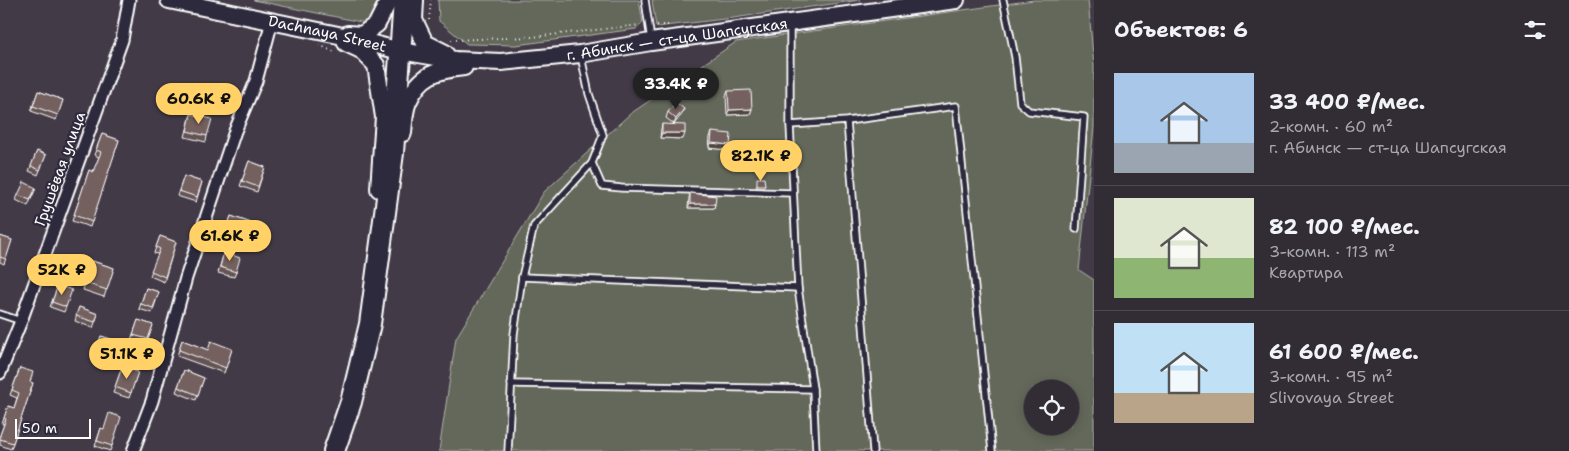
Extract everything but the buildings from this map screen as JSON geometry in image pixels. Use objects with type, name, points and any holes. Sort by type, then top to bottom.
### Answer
[{"type":"highway","points":[[334,451],[351,402],[370,324],[393,153],[404,0]]},
{"type":"main road","name":"Dachnaya Street","points":[[169,0],[323,32],[400,51]]},
{"type":"main road","points":[[323,32],[362,35],[377,24],[389,0]]},
{"type":"main road","points":[[415,0],[414,20],[425,43],[442,53],[501,62]]},
{"type":"main road","name":"г. Абинск — ст-ца Шапсугская","points":[[400,51],[455,60],[501,62],[580,54],[913,3],[956,0]]},
{"type":"main road","points":[[323,32],[361,50],[376,65],[384,117],[370,324]]},
{"type":"main road","points":[[370,324],[395,197],[407,103],[422,79],[444,69],[501,62]]},
{"type":"street","name":"Грушёвая улица","points":[[0,373],[21,321],[122,40],[129,0]]},
{"type":"street","points":[[133,451],[152,401],[186,278],[235,131],[256,81],[272,22]]},
{"type":"lane","points":[[645,0],[651,42]]},
{"type":"lane","points":[[1003,0],[1015,57],[1020,103],[1029,111],[1084,117],[1076,229]]},
{"type":"lane","points":[[790,22],[790,125],[798,288],[813,390],[816,451]]},
{"type":"lane","points":[[508,451],[514,334],[522,277],[534,226],[592,164],[603,135],[589,94],[580,54]]},
{"type":"lane","points":[[790,125],[847,121],[956,106],[992,451]]},
{"type":"lane","points":[[847,121],[873,451]]},
{"type":"lane","points":[[592,164],[602,186],[793,193]]},
{"type":"lane","points":[[522,277],[798,288]]},
{"type":"lane","points":[[0,314],[21,321]]},
{"type":"lane","points":[[512,384],[813,390]]},
{"type":"path","points":[[323,32],[319,46],[344,56]]},
{"type":"green space","points":[[253,0],[383,0],[382,8],[366,23]]},
{"type":"green space","points":[[438,0],[639,0],[643,23],[636,29],[516,45],[467,44],[439,21]]},
{"type":"green space","points":[[652,0],[860,0],[656,27]]},
{"type":"green space","points":[[1034,0],[1088,0],[1094,66],[1094,127],[1079,270],[1094,280],[1094,451],[439,451],[456,338],[544,192],[630,114],[736,42]]}]
